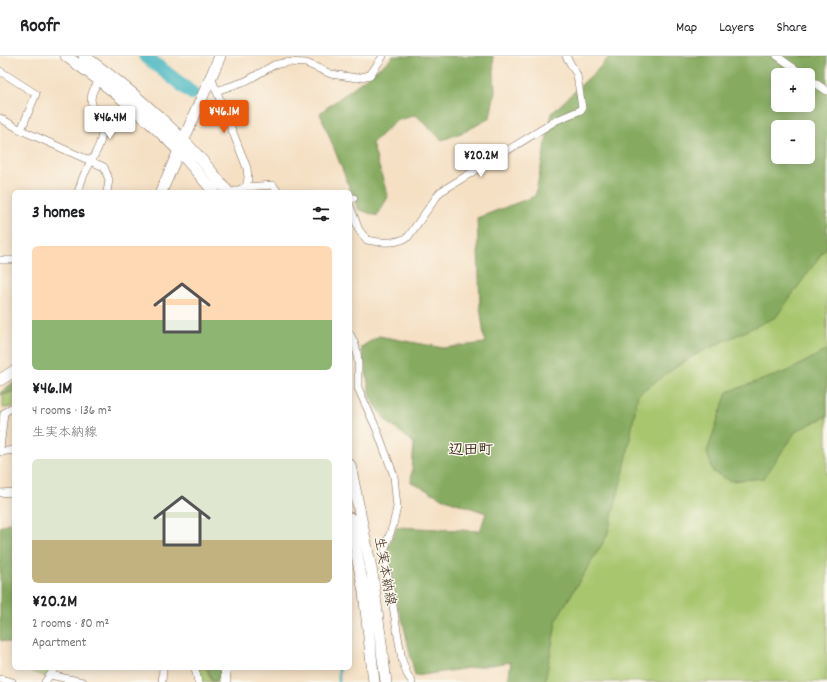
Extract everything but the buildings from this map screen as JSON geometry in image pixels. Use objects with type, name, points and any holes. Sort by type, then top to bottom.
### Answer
[{"type":"main road","points":[[66,56],[130,104],[178,151],[212,190]]},
{"type":"main road","points":[[84,56],[146,105],[183,139],[226,190]]},
{"type":"main road","points":[[162,190],[220,56]]},
{"type":"main road","points":[[0,380],[12,372]]},
{"type":"main road","name":"生実本納線","points":[[352,475],[372,573],[386,682]]},
{"type":"main road","name":"生実本納線","points":[[352,529],[364,592],[374,682]]},
{"type":"street","points":[[216,91],[246,81],[274,65],[287,62],[306,63],[331,74],[356,78],[362,77],[370,75],[382,56]]},
{"type":"street","points":[[352,211],[359,230],[367,240],[395,242],[408,237],[440,192],[557,120],[581,110],[582,108],[577,75],[566,56]]},
{"type":"street","points":[[777,56],[794,68]]},
{"type":"street","points":[[0,70],[36,94],[21,130]]},
{"type":"street","points":[[211,77],[247,168],[248,178],[246,187]]},
{"type":"street","points":[[79,190],[96,153],[102,134],[101,126],[91,103],[90,96],[93,88],[100,80]]},
{"type":"street","points":[[815,83],[827,91]]},
{"type":"street","points":[[0,118],[21,130],[104,167],[109,180],[107,190]]},
{"type":"street","points":[[238,190],[246,187],[273,185],[277,190]]},
{"type":"street","points":[[0,260],[12,260]]},
{"type":"street","points":[[352,338],[357,352],[358,388],[377,430],[394,476],[397,507],[393,525],[385,548],[385,559],[402,660],[407,674],[412,682]]},
{"type":"street","points":[[12,408],[4,413],[0,451],[12,450]]},
{"type":"street","points":[[0,493],[12,492]]},
{"type":"street","points":[[45,682],[54,670]]},
{"type":"street","points":[[162,682],[163,670]]},
{"type":"street","points":[[195,670],[198,682]]},
{"type":"street","points":[[225,670],[226,682]]},
{"type":"street","points":[[50,675],[84,682]]},
{"type":"street","points":[[0,679],[12,682]]},
{"type":"green space","points":[[392,56],[493,56],[495,91],[490,118],[466,131],[442,140],[416,115],[396,121],[372,143],[388,197],[377,216],[358,209],[352,190],[350,190],[320,113],[391,59]]},
{"type":"green space","points":[[610,56],[827,56],[827,246],[776,317],[688,358],[638,394],[625,466],[607,536],[557,618],[545,682],[508,682],[511,662],[415,676],[403,622],[381,563],[397,527],[480,531],[486,513],[442,498],[411,482],[414,443],[386,421],[371,398],[361,347],[379,336],[443,348],[485,343],[480,306],[477,218],[535,196],[552,113]]},
{"type":"green space","points":[[827,222],[827,682],[527,682],[635,385],[667,373],[773,306]]},
{"type":"green space","points":[[827,350],[827,416],[796,431],[764,478],[731,481],[713,472],[707,452],[727,392],[788,371]]},
{"type":"green space","points":[[12,384],[12,392],[0,395],[0,393]]},
{"type":"green space","points":[[12,392],[12,407],[3,408],[3,396]]},
{"type":"green space","points":[[12,521],[12,643],[0,640],[0,527]]},
{"type":"green space","points":[[25,670],[52,670],[47,677]]},
{"type":"green space","points":[[197,670],[207,670],[212,682],[200,682]]},
{"type":"green space","points":[[208,670],[221,670],[222,682],[213,682]]},
{"type":"waterway","points":[[145,56],[192,93]]},
{"type":"waterway","points":[[339,670],[339,682]]},
{"type":"district","name":"辺田町","points":[[471,449]]}]
